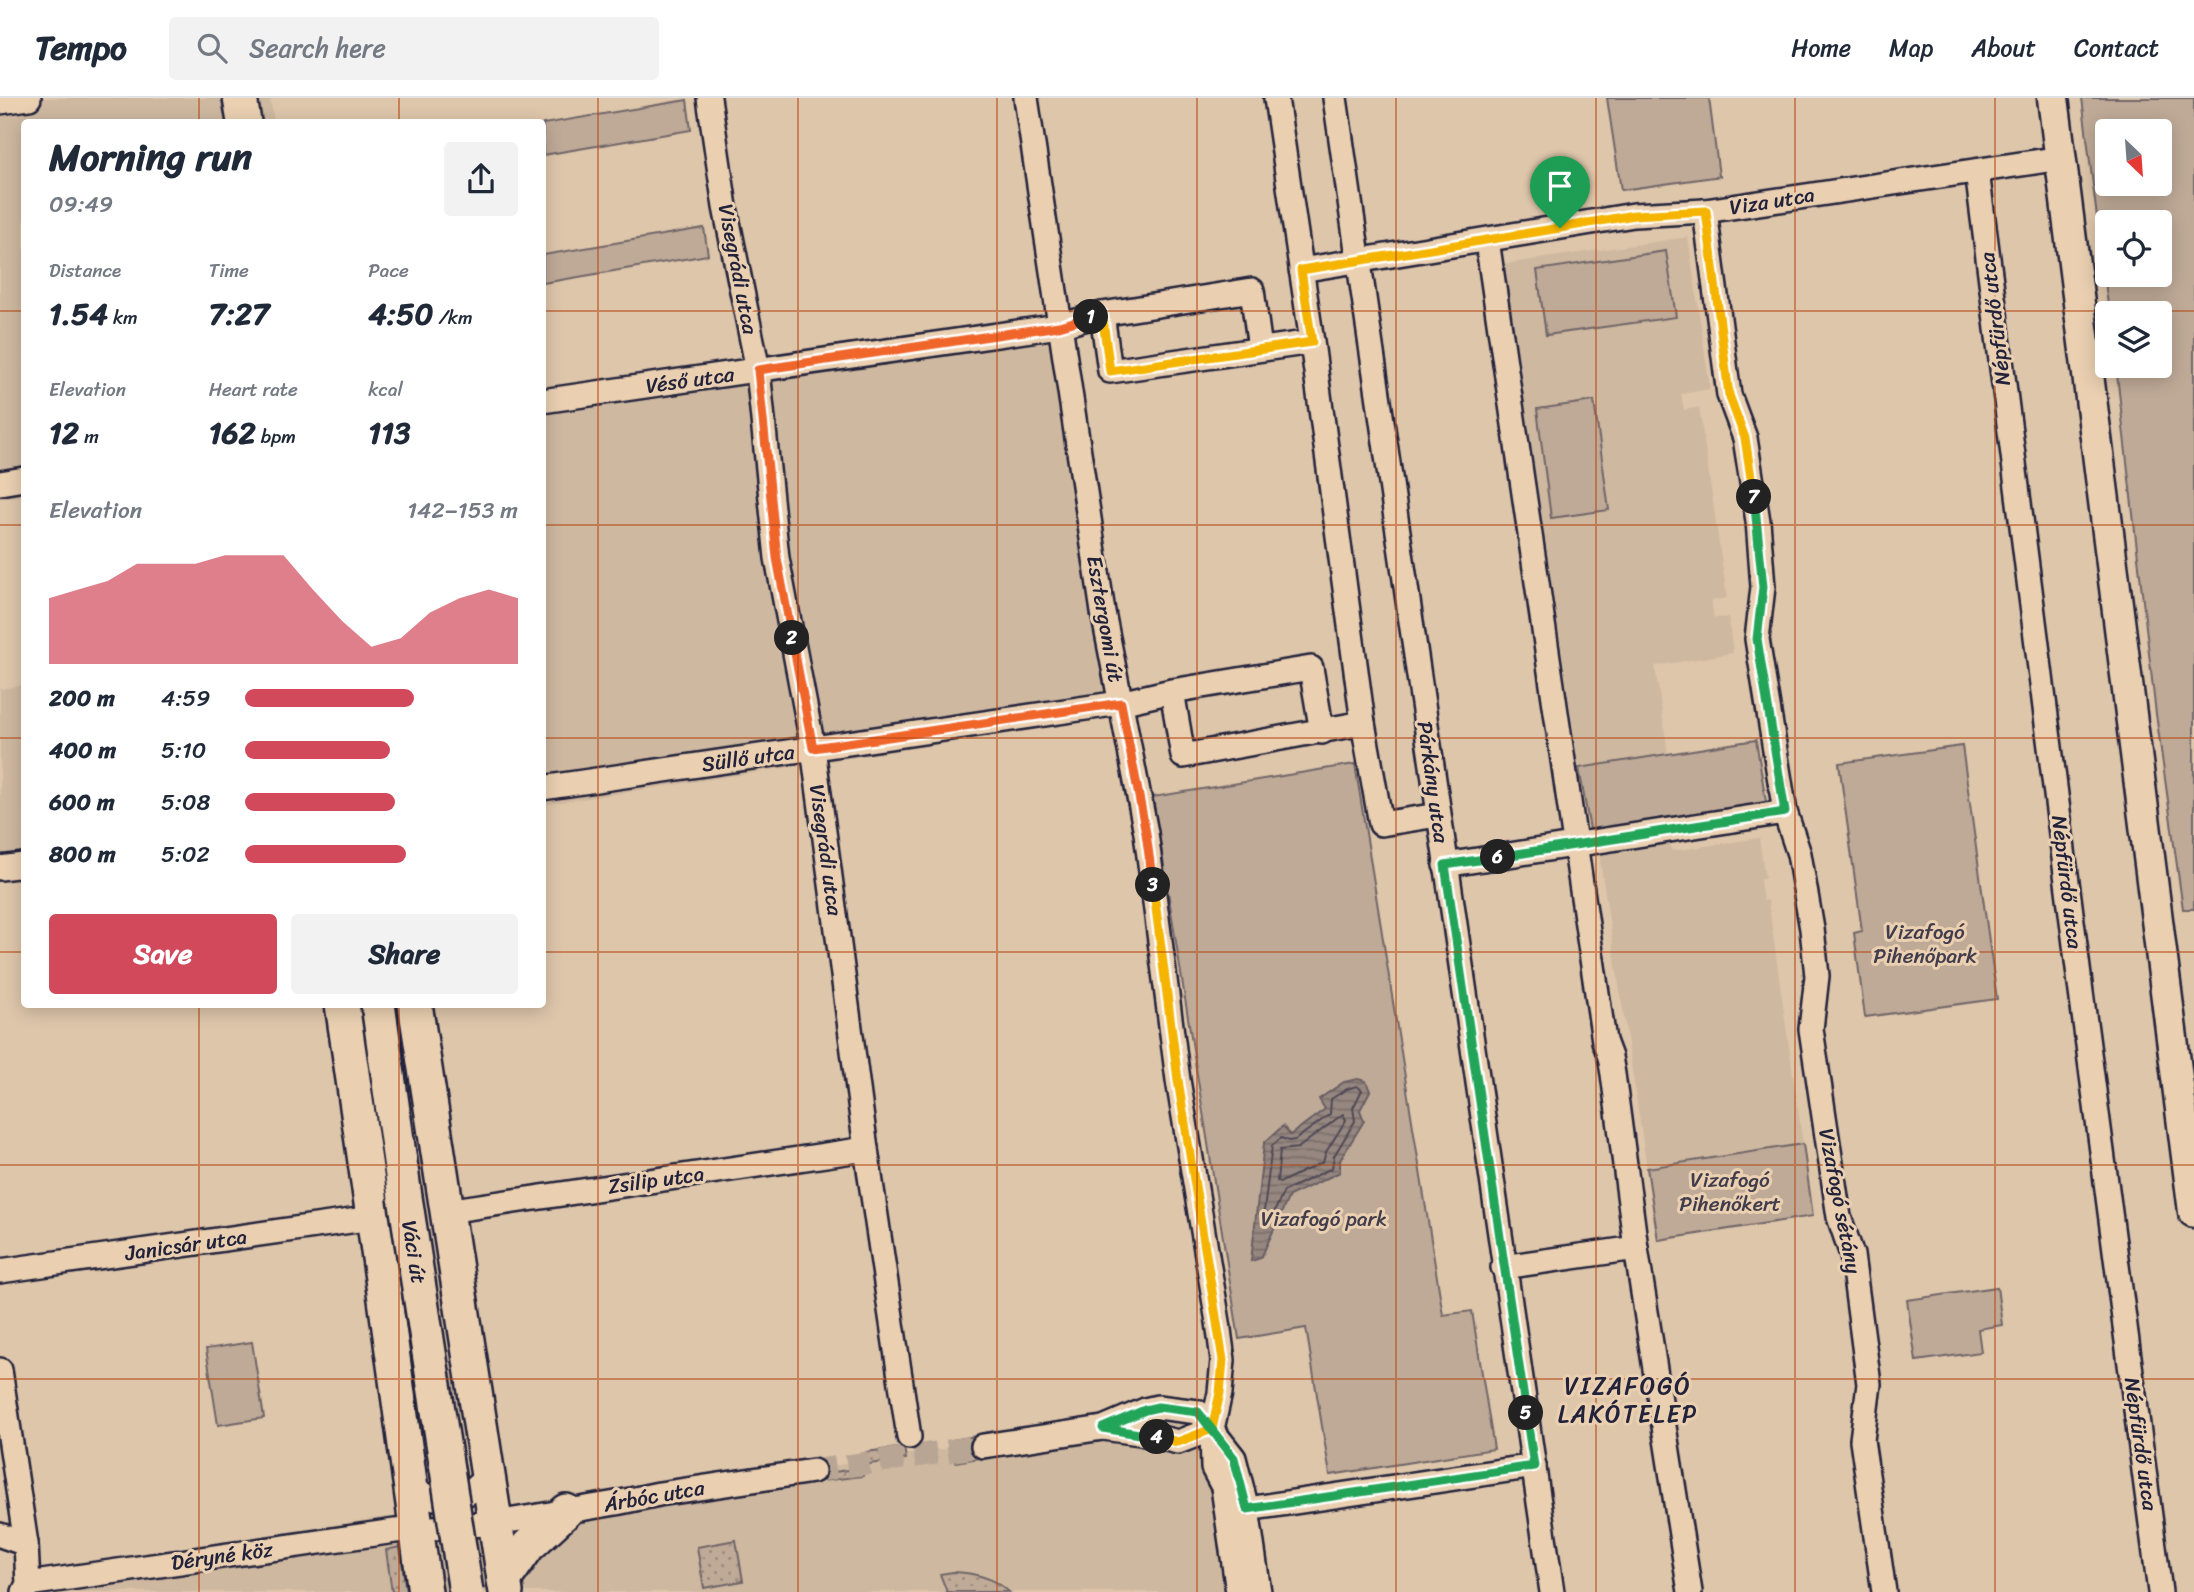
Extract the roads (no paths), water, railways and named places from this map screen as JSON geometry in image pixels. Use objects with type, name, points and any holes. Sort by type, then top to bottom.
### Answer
[{"type":"main road","points":[[240,98],[244,119]]},
{"type":"main road","name":"Váci út","points":[[343,1008],[425,1592]]},
{"type":"main road","name":"Váci út","points":[[379,1008],[466,1592]]},
{"type":"main road","name":"Váci út","points":[[416,1008],[505,1586]]},
{"type":"main road","points":[[505,1586],[528,1546],[566,1511]]},
{"type":"street","points":[[0,102],[29,98]]},
{"type":"street","name":"Visegrádi utca","points":[[709,98],[725,207],[758,370],[777,558],[813,748],[866,1149],[909,1437]]},
{"type":"street","name":"Esztergomi út","points":[[1026,98],[1103,612],[1146,833],[1178,1080],[1218,1322],[1223,1360],[1220,1393],[1212,1429],[1213,1468],[1223,1487],[1238,1592]]},
{"type":"street","points":[[1276,98],[1363,723],[1381,824],[1438,815]]},
{"type":"street","name":"Párkány utca","points":[[1335,98],[1552,1592]]},
{"type":"street","points":[[2053,98],[2194,1212]]},
{"type":"street","name":"Viza utca","points":[[1358,261],[1634,215],[1706,211],[2061,158]]},
{"type":"street","name":"Népfürdő utca","points":[[1977,171],[2160,1592]]},
{"type":"street","name":"Vizafogó sétány","points":[[1706,211],[1729,395],[1745,438],[1758,521],[1763,587],[1757,639],[1785,812],[1799,854],[1812,929],[1817,976],[1811,1029],[1839,1217],[1852,1255],[1869,1384],[1863,1440],[1884,1592]]},
{"type":"street","points":[[1487,240],[1604,1041],[1613,1073],[1636,1248],[1690,1592]]},
{"type":"street","points":[[1301,270],[1358,261]]},
{"type":"street","name":"Véső utca","points":[[546,400],[1059,326],[1102,314],[1252,290],[1259,349]]},
{"type":"street","points":[[1102,314],[1110,371],[1312,342]]},
{"type":"street","points":[[0,482],[21,479]]},
{"type":"street","name":"Süllő utca","points":[[546,787],[1121,703],[1172,691],[1311,668],[1322,732]]},
{"type":"street","points":[[1172,691],[1183,756],[1363,723]]},
{"type":"street","points":[[1445,865],[1785,812]]},
{"type":"street","points":[[0,868],[21,864]]},
{"type":"street","name":"Zsilip utca","points":[[447,1211],[866,1149]]},
{"type":"street","name":"Janicsár utca","points":[[0,1271],[372,1218]]},
{"type":"street","points":[[1503,1267],[1636,1248]]},
{"type":"street","points":[[0,1370],[26,1544],[26,1588]]},
{"type":"street","points":[[983,1446],[1103,1428],[1158,1407],[1198,1412],[1234,1458],[1247,1509],[1259,1592]]},
{"type":"street","points":[[1103,1428],[1178,1442],[1212,1429]]},
{"type":"street","points":[[1247,1509],[1534,1466]]},
{"type":"street","name":"Árbóc utca","points":[[496,1523],[659,1494],[813,1471]]},
{"type":"street","points":[[411,1489],[431,1499],[453,1500],[473,1492],[488,1475]]},
{"type":"street","name":"Déryné köz","points":[[26,1588],[416,1529],[496,1523]]},
{"type":"street","points":[[0,1535],[26,1544]]},
{"type":"water","points":[[1358,1079],[1366,1081],[1370,1091],[1360,1110],[1364,1121],[1340,1160],[1340,1172],[1289,1196],[1261,1258],[1251,1261],[1264,1143],[1283,1126],[1290,1135],[1325,1109],[1319,1099],[1344,1082]]},
{"type":"tunnel","points":[[813,1471],[983,1446]]},
{"type":"district","name":"VIZAFOGÓ LAKÓTELEP","points":[[1628,1400]]},
{"type":"park label","name":"Vizafogó Pihenőpark","points":[[1925,944]]},
{"type":"park label","name":"Vizafogó Pihenőkert","points":[[1730,1192]]},
{"type":"park label","name":"Vizafogó park","points":[[1324,1219]]}]
